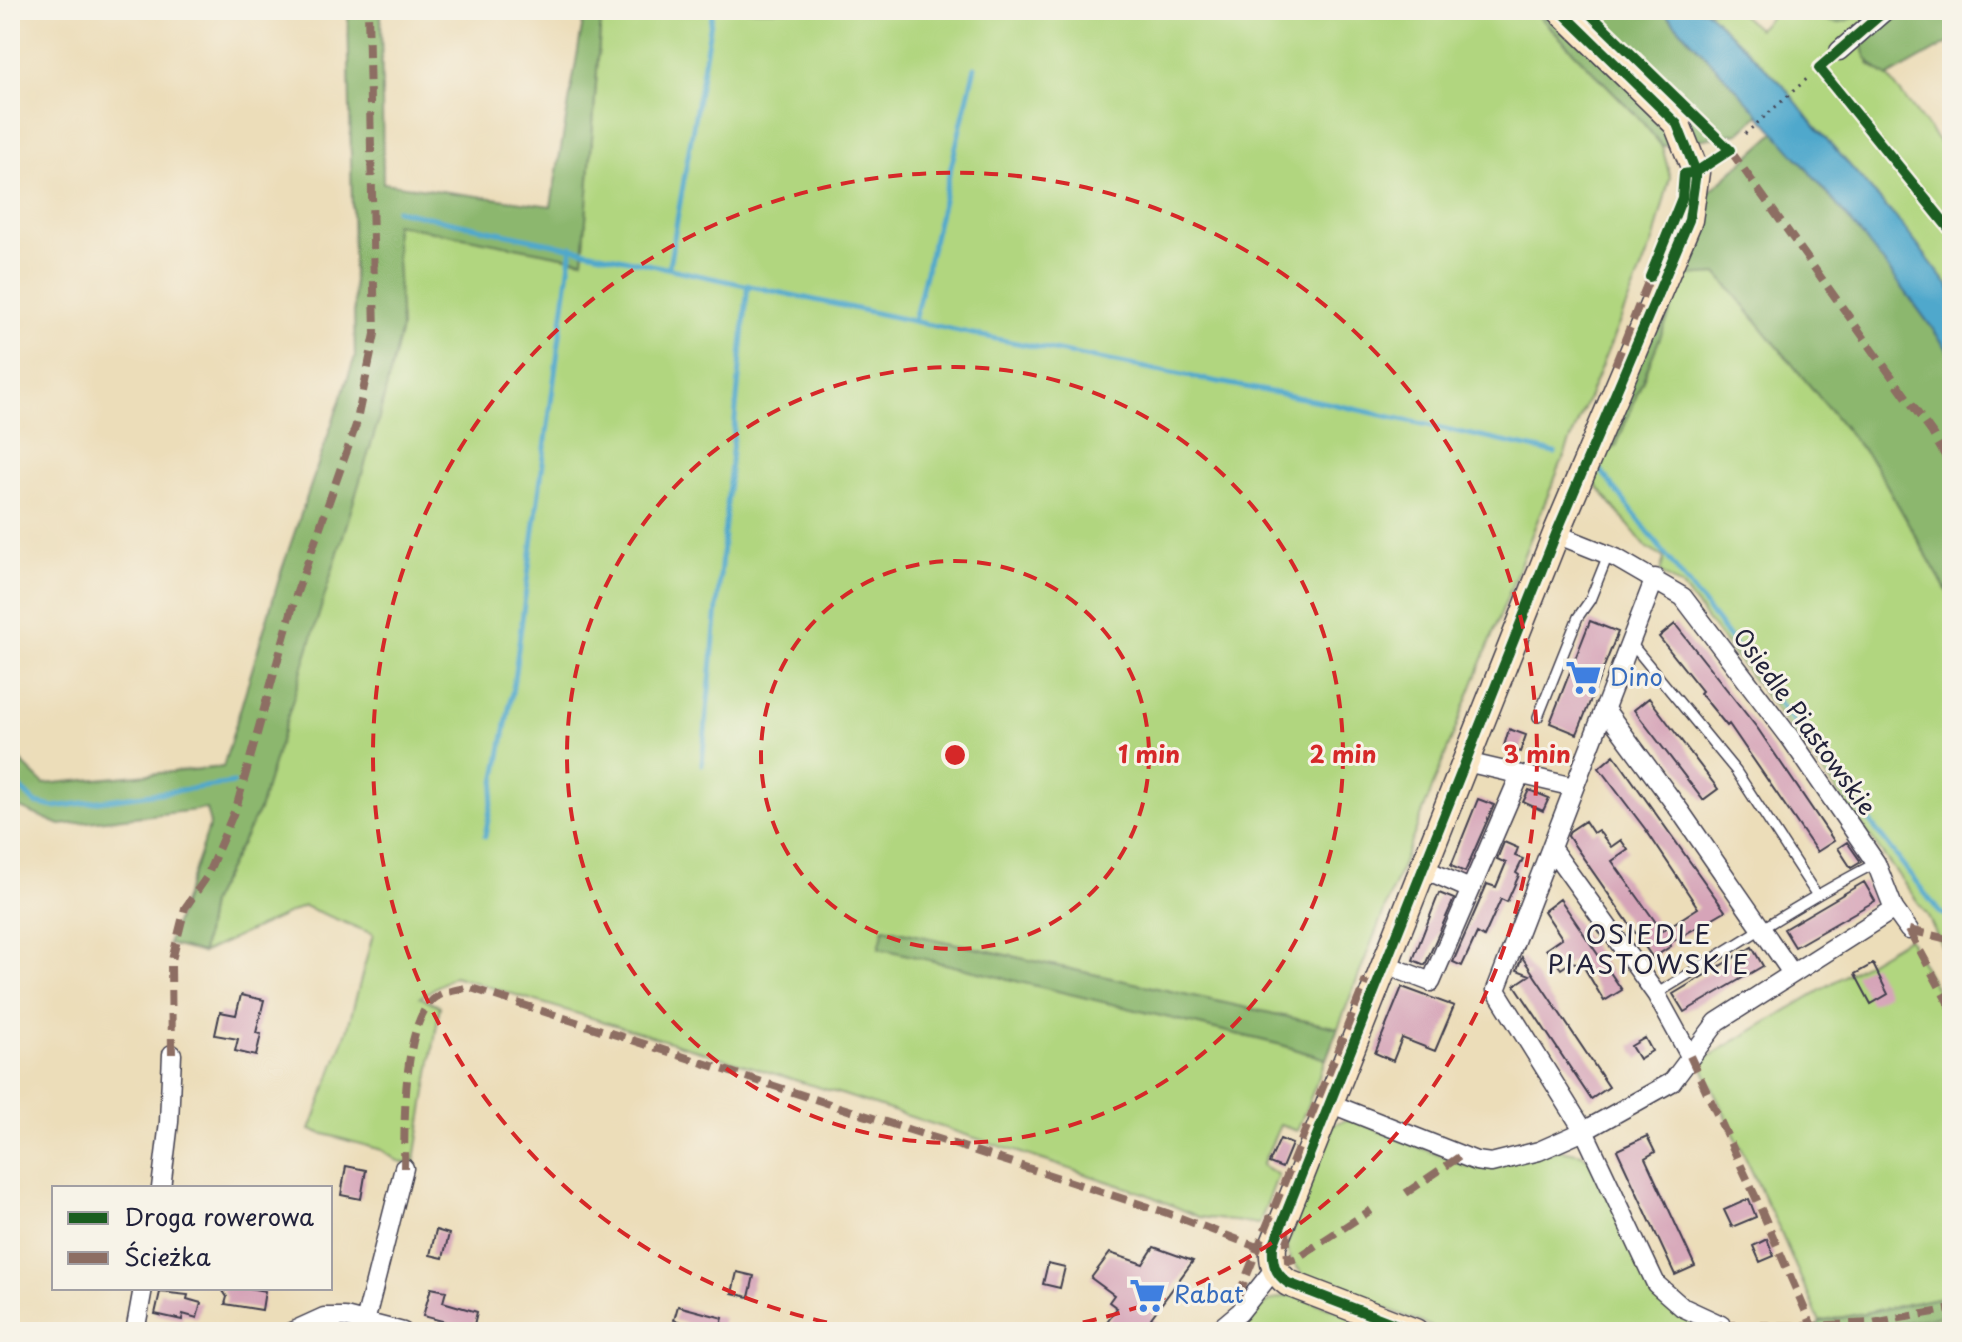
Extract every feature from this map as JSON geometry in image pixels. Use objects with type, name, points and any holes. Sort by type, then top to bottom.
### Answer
[{"type":"street","points":[[1415,1332],[1301,1289],[1280,1277],[1275,1268],[1273,1246],[1556,534],[1689,220],[1696,172],[1677,124],[1560,10]]},
{"type":"street","points":[[1839,51],[1886,10]]},
{"type":"street","name":"Osiedle Piastowskie","points":[[1556,534],[1655,578],[1683,597],[1791,739],[1876,863],[1894,909],[1909,930]]},
{"type":"street","points":[[1655,578],[1496,990],[1584,1131],[1656,1284],[1682,1307],[1721,1325]]},
{"type":"street","points":[[1604,708],[1792,973]]},
{"type":"street","points":[[1466,762],[1574,787]]},
{"type":"street","points":[[1384,964],[1431,982],[1520,775]]},
{"type":"street","points":[[1551,848],[1656,994],[1690,1056]]},
{"type":"street","points":[[1424,869],[1470,889]]},
{"type":"street","points":[[1329,1103],[1459,1157],[1491,1163],[1539,1151],[1584,1131],[1672,1082],[1717,1022],[1894,909]]},
{"type":"street","points":[[161,1186],[169,1122],[172,1054]]},
{"type":"street","points":[[365,1322],[404,1168]]},
{"type":"street","points":[[1216,1332],[1240,1312],[1275,1268]]},
{"type":"street","points":[[135,1332],[143,1290]]},
{"type":"street","points":[[1235,1332],[1240,1312]]},
{"type":"street","points":[[291,1332],[324,1317],[345,1317],[403,1332]]},
{"type":"lane","points":[[1538,717],[1578,617],[1590,600],[1608,555]]},
{"type":"lane","points":[[1630,642],[1736,771],[1816,894]]},
{"type":"lane","points":[[1656,994],[1764,930],[1816,894],[1876,863]]},
{"type":"path","points":[[1745,134],[1809,77]]},
{"type":"green space","points":[[348,10],[381,10],[383,183],[551,206],[585,10],[698,10],[601,17],[583,260],[395,224],[401,329],[378,422],[259,810],[210,903],[202,953],[168,944],[210,824],[206,809],[60,825],[18,807],[10,798],[10,751],[44,784],[223,767],[282,569],[355,357]]},
{"type":"green space","points":[[698,10],[1533,10],[1639,118],[1662,146],[1670,177],[1654,239],[1536,524],[1338,1028],[884,928],[880,948],[1282,1045],[1326,1059],[1297,1131],[1280,1125],[1262,1165],[1278,1175],[1259,1224],[1199,1217],[1146,1194],[844,1095],[454,976],[420,997],[440,1006],[414,1166],[396,1160],[382,1150],[310,1130],[347,1031],[373,934],[304,906],[202,953],[210,903],[259,810],[401,329],[394,223],[583,260],[601,17]]},
{"type":"green space","points":[[1533,10],[1662,10],[1760,114],[1739,133],[1662,146],[1639,118]]},
{"type":"green space","points":[[1706,10],[1736,10],[1758,29],[1777,10],[1788,10],[1808,18],[1870,12],[1869,64],[1888,77],[1952,158],[1952,290],[1901,224],[1782,84]]},
{"type":"green space","points":[[1788,10],[1952,10],[1952,41],[1888,77],[1871,63],[1864,50],[1869,13],[1838,23],[1808,18]]},
{"type":"green space","points":[[1776,132],[1880,257],[1952,356],[1952,600],[1876,466],[1718,274],[1685,276],[1616,446],[1599,455],[1700,200]]},
{"type":"green space","points":[[1718,274],[1876,466],[1952,600],[1952,1005],[1946,956],[1928,916],[1682,587],[1660,572],[1664,558],[1647,548],[1591,479],[1599,455],[1616,446],[1685,275]]},
{"type":"green space","points":[[884,928],[1338,1028],[1326,1059],[1282,1045],[879,948]]},
{"type":"green space","points":[[1908,938],[1952,1018],[1952,1295],[1820,1322],[1700,1062]]},
{"type":"green space","points":[[1350,1119],[1468,1167],[1560,1150],[1582,1154],[1593,1162],[1655,1296],[1674,1309],[1709,1325],[1698,1332],[1445,1332],[1305,1276],[1290,1260],[1287,1245],[1333,1124]]},
{"type":"green space","points":[[1293,1295],[1359,1318],[1353,1332],[1244,1332],[1263,1306]]},
{"type":"green space","points":[[1952,1295],[1952,1314],[1872,1328],[1814,1332],[1820,1322]]},
{"type":"green space","points":[[1952,1314],[1952,1332],[1832,1332],[1872,1328]]},
{"type":"water","points":[[1662,10],[1706,10],[1782,84],[1901,224],[1952,290],[1952,356],[1885,264],[1814,177]]},
{"type":"building","name":"Dino","points":[[1590,621],[1618,632],[1577,734],[1550,723]]},
{"type":"building","points":[[1675,624],[1758,729],[1834,841],[1817,852],[1729,724],[1727,726],[1700,693],[1702,691],[1659,637]]},
{"type":"building","points":[[1649,698],[1718,789],[1703,800],[1634,710]]},
{"type":"building","points":[[1509,729],[1526,735],[1520,752],[1504,746]]},
{"type":"building","points":[[1614,755],[1725,911],[1670,943],[1671,946],[1653,958],[1568,836],[1570,831],[1585,821],[1593,833],[1598,830],[1611,847],[1621,840],[1628,850],[1612,861],[1662,931],[1698,908],[1646,830],[1599,768]]},
{"type":"building","points":[[1529,790],[1549,798],[1543,811],[1523,802]]},
{"type":"building","points":[[1478,799],[1494,805],[1465,872],[1451,866]]},
{"type":"building","points":[[1504,842],[1518,848],[1515,856],[1523,859],[1516,873],[1519,875],[1507,902],[1501,899],[1484,937],[1477,933],[1462,966],[1453,962],[1487,884],[1496,887],[1506,863],[1497,859]]},
{"type":"building","points":[[1847,842],[1861,862],[1851,868],[1838,848]]},
{"type":"building","points":[[1864,882],[1875,901],[1795,947],[1784,929]]},
{"type":"building","points":[[1439,893],[1454,899],[1425,965],[1413,960]]},
{"type":"building","points":[[1560,899],[1622,990],[1604,1001],[1582,964],[1571,962],[1561,969],[1546,949],[1562,938],[1544,911]]},
{"type":"building","points":[[1752,947],[1763,966],[1684,1012],[1673,994]]},
{"type":"building","points":[[1522,957],[1609,1087],[1591,1099],[1515,985],[1530,975],[1517,970]]},
{"type":"building","points":[[1873,964],[1888,994],[1871,1004],[1855,974]]},
{"type":"building","points":[[1402,987],[1454,1006],[1435,1051],[1402,1038],[1393,1061],[1375,1053]]},
{"type":"building","points":[[241,995],[264,1000],[256,1033],[261,1034],[256,1056],[235,1051],[238,1039],[215,1035],[220,1012],[236,1015]]},
{"type":"building","points":[[1645,1038],[1652,1051],[1639,1059],[1631,1046]]},
{"type":"building","points":[[1647,1136],[1655,1152],[1645,1158],[1695,1266],[1675,1275],[1617,1150]]},
{"type":"building","points":[[1280,1139],[1292,1144],[1282,1168],[1269,1163]]},
{"type":"building","points":[[346,1166],[366,1170],[361,1199],[341,1195]]},
{"type":"building","points":[[1749,1199],[1756,1217],[1732,1227],[1724,1210]]},
{"type":"building","points":[[436,1230],[449,1234],[443,1258],[430,1255]]},
{"type":"building","points":[[1767,1239],[1774,1256],[1760,1262],[1753,1246]]},
{"type":"building","points":[[1154,1247],[1193,1261],[1151,1318],[1159,1324],[1152,1332],[1099,1332],[1117,1308],[1109,1302],[1114,1295],[1091,1278],[1110,1253],[1143,1264]]},
{"type":"building","points":[[1048,1263],[1065,1267],[1060,1288],[1043,1284]]},
{"type":"building","points":[[737,1272],[754,1276],[749,1297],[732,1293]]},
{"type":"building","points":[[431,1288],[446,1291],[443,1302],[477,1312],[473,1329],[423,1316]]},
{"type":"building","points":[[222,1290],[265,1291],[262,1310],[225,1304],[227,1297]]},
{"type":"building","points":[[160,1292],[188,1295],[187,1299],[201,1303],[197,1318],[183,1314],[182,1320],[155,1314]]},
{"type":"building","points":[[678,1306],[723,1318],[719,1332],[674,1320]]},
{"type":"waterway","points":[[669,267],[713,10]]},
{"type":"waterway","points":[[914,321],[975,67]]},
{"type":"waterway","points":[[396,210],[1001,340],[1323,402],[1555,453]]},
{"type":"waterway","points":[[485,836],[513,687],[572,246]]},
{"type":"waterway","points":[[702,764],[748,284]]},
{"type":"waterway","points":[[1599,468],[1940,913],[1952,917]]},
{"type":"waterway","points":[[10,777],[35,803],[54,807],[234,783]]},
{"type":"marked path","points":[[172,1054],[171,964],[185,908],[206,878],[237,805],[296,595],[356,425],[375,334],[368,10]]},
{"type":"marked path","points":[[1730,150],[1932,433],[1952,468]]},
{"type":"marked path","points":[[1615,365],[1652,272]]},
{"type":"marked path","points":[[1909,930],[1952,1010]]},
{"type":"marked path","points":[[1909,930],[1952,940]]},
{"type":"marked path","points":[[1238,1297],[1366,980]]},
{"type":"marked path","points":[[404,1168],[405,1102],[417,1026],[426,1008],[438,996],[468,987],[1167,1213],[1265,1250]]},
{"type":"marked path","points":[[1690,1056],[1812,1326]]},
{"type":"marked path","points":[[1406,1193],[1459,1157]]},
{"type":"marked path","points":[[1286,1229],[1288,1261],[1371,1210]]},
{"type":"marked path","points":[[1708,1332],[1721,1325],[1872,1323],[1952,1309]]},
{"type":"cycle path","points":[[1415,1332],[1288,1283],[1275,1267],[1273,1246],[1556,534],[1689,220],[1696,172],[1677,124],[1560,10]]},
{"type":"cycle path","points":[[1586,10],[1730,150],[1696,172],[1684,174],[1682,198],[1650,277]]},
{"type":"cycle path","points":[[1886,10],[1819,68],[1952,232]]},
{"type":"place","name":"Dino","points":[[1584,678]]},
{"type":"place","name":"Rabat","points":[[1148,1295]]},
{"type":"district","name":"OSIEDLE PIASTOWSKIE","points":[[1649,950]]}]
